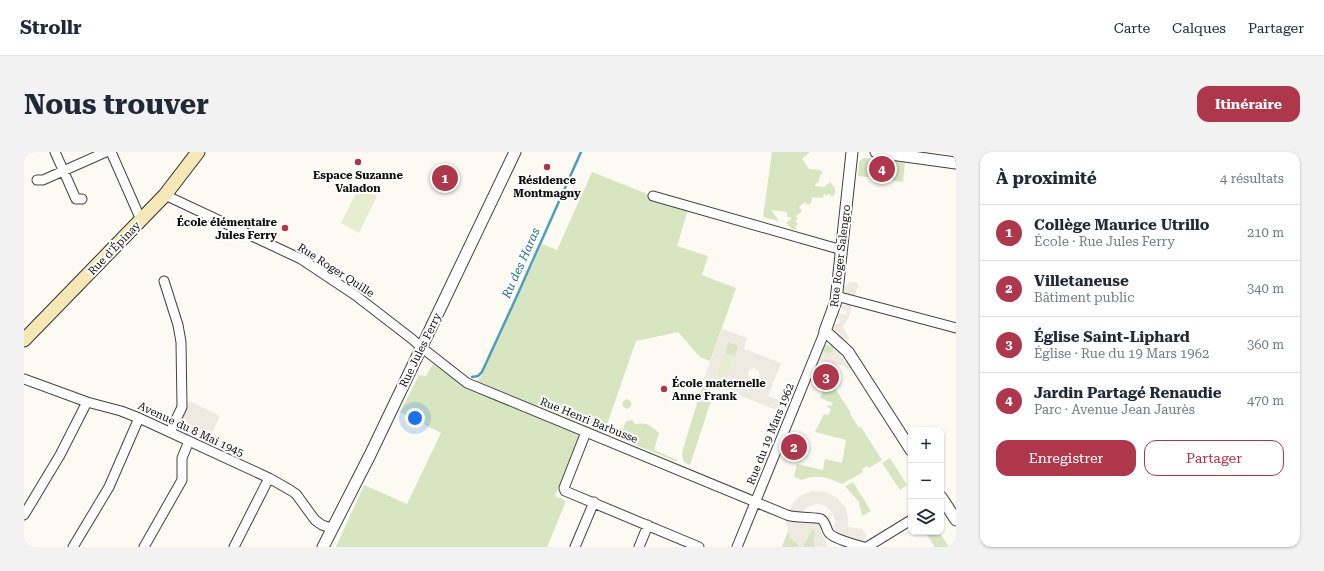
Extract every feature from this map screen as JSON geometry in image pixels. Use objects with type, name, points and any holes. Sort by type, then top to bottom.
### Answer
[{"type":"main road","name":"Rue d'Épinay","points":[[24,340],[165,195],[198,152]]},
{"type":"street","points":[[55,152],[76,199],[82,200]]},
{"type":"street","points":[[37,180],[43,180],[106,152]]},
{"type":"street","points":[[112,152],[141,220]]},
{"type":"street","name":"Rue Jules Ferry","points":[[323,547],[331,528],[370,455],[515,152]]},
{"type":"street","name":"Rue Roger Salengro","points":[[825,331],[835,306],[852,152]]},
{"type":"street","points":[[876,152],[956,163]]},
{"type":"street","name":"Rue Roger Quille","points":[[165,195],[301,259],[355,295],[421,347]]},
{"type":"street","points":[[653,196],[842,250]]},
{"type":"street","points":[[164,281],[178,325],[181,342],[182,407],[170,432]]},
{"type":"street","points":[[836,296],[956,328]]},
{"type":"street","points":[[825,331],[848,352],[908,445]]},
{"type":"street","name":"Rue du 19 Mars 1962","points":[[737,547],[825,331]]},
{"type":"street","name":"Rue Henri Barbusse","points":[[421,347],[467,383],[792,517],[820,518],[831,535],[864,547]]},
{"type":"street","name":"Avenue du 8 Mai 1945","points":[[24,379],[87,402],[121,411],[139,418],[269,478],[296,494],[315,520],[322,525],[331,528]]},
{"type":"street","points":[[25,510],[60,455],[87,402]]},
{"type":"street","points":[[73,547],[109,487],[139,418]]},
{"type":"street","points":[[586,432],[564,488],[565,491],[699,547]]},
{"type":"street","points":[[144,547],[182,480],[182,458],[189,442]]},
{"type":"street","points":[[234,547],[269,478]]},
{"type":"street","points":[[575,547],[594,502]]},
{"type":"street","points":[[944,502],[956,520]]},
{"type":"street","points":[[867,547],[908,522]]},
{"type":"street","points":[[639,547],[648,525]]},
{"type":"green space","points":[[772,152],[810,152],[802,159],[809,169],[820,170],[823,173],[820,175],[819,181],[814,186],[824,187],[830,182],[835,188],[835,194],[832,197],[829,194],[826,196],[824,193],[823,198],[812,197],[811,203],[808,205],[805,202],[799,207],[802,211],[796,216],[798,219],[795,221],[798,224],[795,227],[797,230],[792,229],[786,223],[792,218],[787,217],[787,212],[771,210],[779,221],[763,217]]},
{"type":"green space","points":[[863,158],[905,162],[903,182],[858,176],[859,162]]},
{"type":"green space","points":[[592,172],[650,195],[649,199],[688,210],[677,246],[708,256],[702,275],[736,288],[710,361],[700,357],[678,332],[636,341],[604,433],[549,414],[474,383],[481,377],[542,244],[557,250]]},
{"type":"green space","points":[[359,187],[377,196],[359,233],[341,223]]},
{"type":"green space","points":[[724,340],[728,342],[724,353],[735,357],[727,380],[716,376],[724,354],[720,352]]},
{"type":"green space","points":[[728,342],[739,346],[735,357],[725,353]]},
{"type":"green space","points":[[825,345],[834,346],[833,351],[830,354],[820,351]]},
{"type":"green space","points":[[433,364],[466,387],[578,433],[579,437],[555,496],[566,501],[547,547],[336,547],[364,485],[407,504],[441,433],[400,412],[419,375],[426,376]]},
{"type":"green space","points":[[702,387],[714,392],[690,465],[684,462],[682,455]]},
{"type":"green space","points":[[834,387],[859,428],[861,427],[882,460],[869,468],[867,466],[862,469],[863,472],[842,484],[822,477],[812,477],[801,480],[794,477],[797,464],[823,470],[825,459],[842,463],[846,440],[815,432],[824,414],[828,415],[831,409],[827,407],[828,405],[831,406],[833,403],[820,398],[824,388],[832,392]]},
{"type":"green space","points":[[627,399],[632,404],[627,409],[622,404]]},
{"type":"green space","points":[[632,420],[635,424],[642,423],[648,425],[659,433],[654,450],[678,460],[675,461],[621,439],[620,437],[626,421]]},
{"type":"green space","points":[[890,458],[907,485],[900,490],[882,463]]},
{"type":"green space","points":[[853,482],[871,511],[862,516],[859,502],[845,486]]},
{"type":"green space","points":[[813,529],[815,530],[814,547],[802,547]]},
{"type":"green space","points":[[788,531],[790,537],[800,547],[782,547]]},
{"type":"green space","points":[[927,535],[941,535],[949,547],[935,547]]},
{"type":"shaded area","points":[[850,282],[856,282],[859,286],[854,298],[847,296],[843,288]]},
{"type":"shaded area","points":[[848,300],[853,301],[849,317],[843,326],[849,339],[846,343],[834,331],[832,324],[838,324],[841,320],[834,317],[837,312],[846,315],[846,311],[838,307],[840,304],[846,306]]},
{"type":"shaded area","points":[[722,329],[747,338],[744,349],[781,363],[768,396],[788,404],[784,413],[703,381]],"holes":[[[728,342],[738,346],[735,356],[725,353]],[[724,354],[735,357],[727,380],[716,376]],[[754,368],[758,370],[760,374],[758,379],[750,379],[748,374],[749,370]]]},
{"type":"shaded area","points":[[834,346],[841,349],[841,358],[853,366],[848,370],[844,366],[838,365],[834,367],[832,365],[828,365],[826,361],[817,360],[820,351],[830,354],[833,351]]},
{"type":"shaded area","points":[[189,401],[220,416],[206,445],[175,431]]},
{"type":"shaded area","points":[[813,491],[826,492],[837,498],[846,508],[848,527],[862,529],[866,535],[865,543],[834,531],[835,521],[833,514],[823,505],[816,504],[809,506],[801,514],[788,513],[792,504],[800,496]]},
{"type":"shaded area","points":[[786,518],[818,522],[827,547],[814,547],[815,530],[813,529],[802,547],[800,547],[790,537],[786,524]]},
{"type":"waterway","name":"Ru des Haras","points":[[472,377],[478,376],[482,372],[581,152]]},
{"type":"place","name":"Espace Suzanne Valadon","points":[[358,162]]},
{"type":"place","name":"Résidence Montmagny","points":[[547,167]]},
{"type":"place","name":"Jardin Partagé Renaudie","points":[[882,169]]},
{"type":"place","name":"Collège Maurice Utrillo","points":[[445,178]]},
{"type":"place","name":"École élémentaire Jules Ferry","points":[[285,228]]},
{"type":"place","name":"Église Saint-Liphard","points":[[826,377]]},
{"type":"place","name":"École maternelle Anne Frank","points":[[664,389]]},
{"type":"place","name":"Villetaneuse","points":[[794,447]]}]
